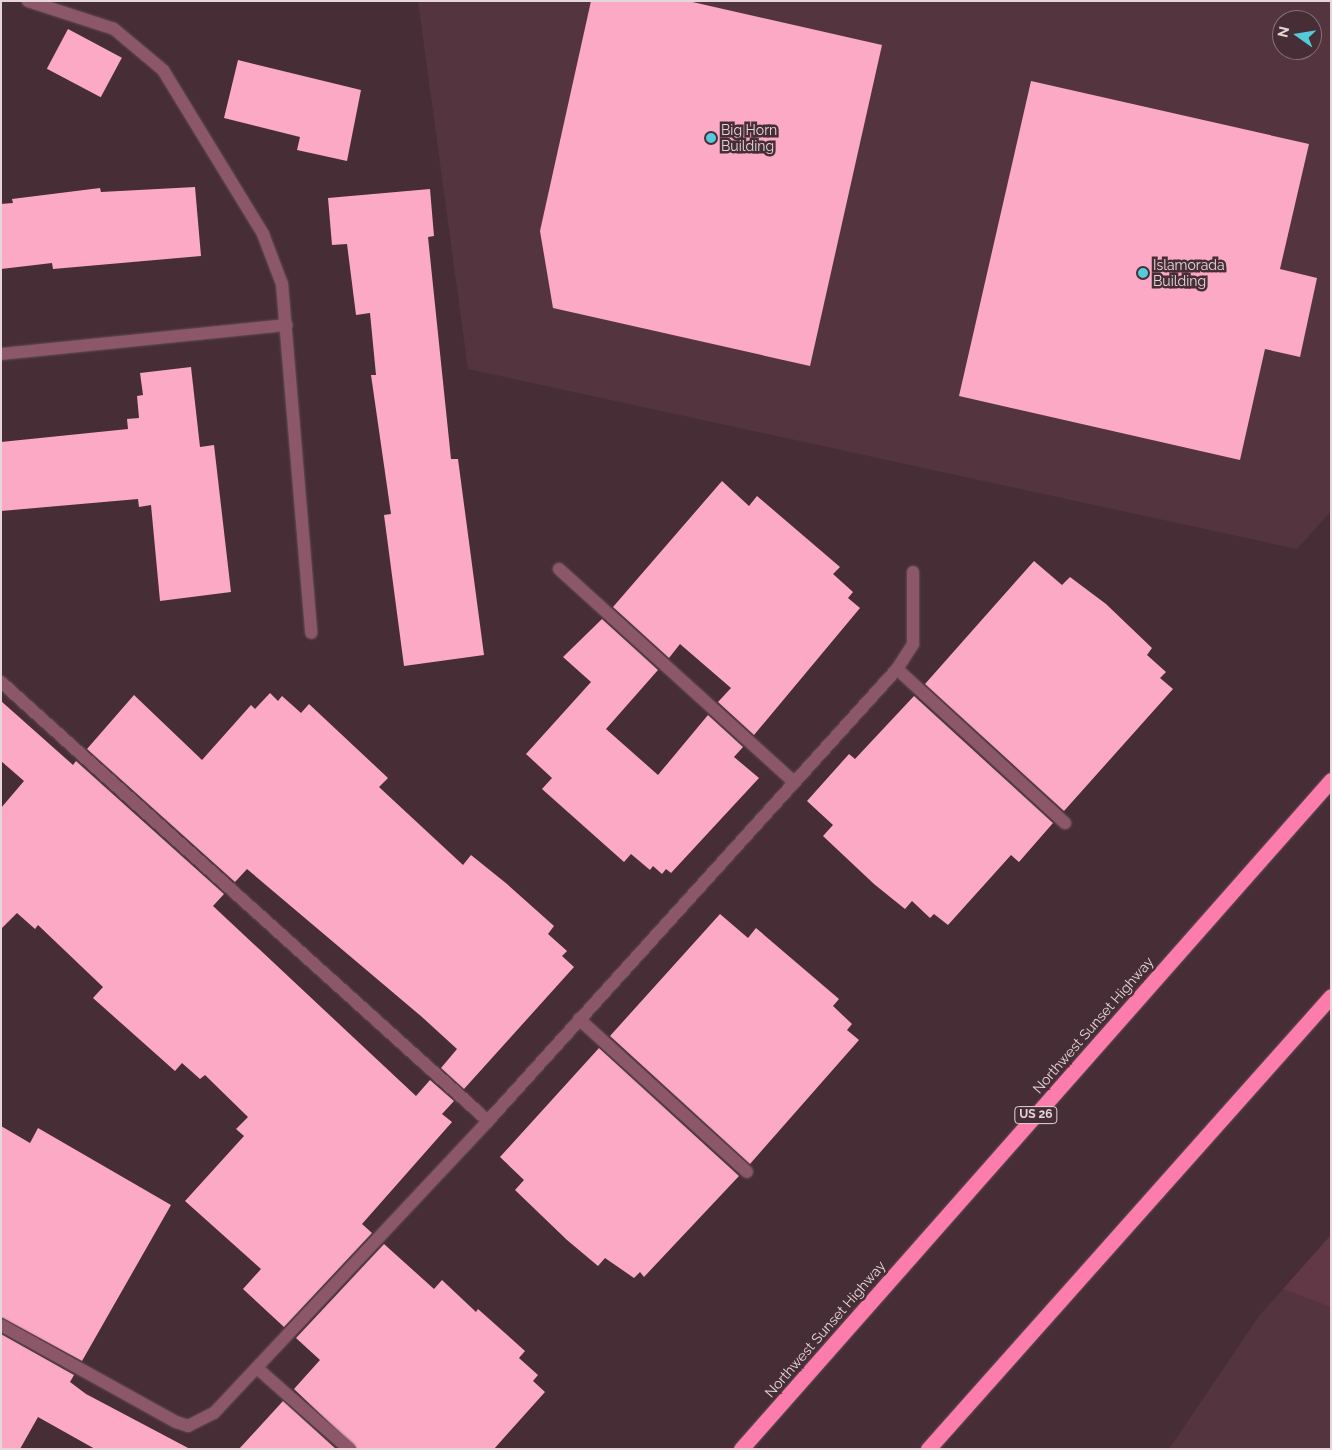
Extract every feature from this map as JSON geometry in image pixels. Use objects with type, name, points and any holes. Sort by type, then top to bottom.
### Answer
[{"type":"highway","name":"Northwest Sunset Highway","points":[[741,1449],[1331,780]]},
{"type":"highway","points":[[928,1449],[1331,996]]},
{"type":"lane","points":[[28,1],[68,10],[114,30],[163,70],[263,234],[282,284],[287,325],[311,633]]},
{"type":"lane","points":[[1,354],[287,325]]},
{"type":"lane","points":[[559,569],[793,781]]},
{"type":"lane","points":[[1,1325],[188,1426],[214,1413],[488,1121],[896,669],[913,644],[913,572]]},
{"type":"lane","points":[[896,669],[1065,823]]},
{"type":"lane","points":[[1,682],[488,1121]]},
{"type":"lane","points":[[579,1019],[747,1172]]},
{"type":"lane","points":[[257,1368],[349,1449]]},
{"type":"shaded area","points":[[418,1],[1331,1],[1331,511],[1297,549],[468,369]]},
{"type":"shaded area","points":[[1331,1235],[1331,1449],[1169,1449],[1259,1316]]},
{"type":"shaded area","points":[[1331,1235],[1331,1307],[1283,1289]]},
{"type":"building","name":"Big Horn Building","points":[[591,1],[688,1],[882,45],[810,366],[553,308],[540,231]]},
{"type":"building","points":[[68,29],[122,58],[101,97],[47,69]]},
{"type":"building","points":[[238,60],[361,90],[347,161],[297,150],[300,137],[224,118]]},
{"type":"building","name":"Islamorada Building","points":[[1031,81],[1309,144],[1280,269],[1317,278],[1300,357],[1265,349],[1240,460],[959,396]]},
{"type":"building","points":[[195,187],[201,256],[53,269],[52,263],[1,269],[1,204],[13,203],[12,199],[100,188],[101,192]]},
{"type":"building","points":[[430,189],[434,236],[428,237],[451,459],[458,459],[484,655],[404,666],[384,515],[391,514],[371,375],[376,375],[370,313],[356,315],[347,244],[332,245],[328,198]]},
{"type":"building","points":[[191,367],[200,447],[214,445],[231,592],[160,601],[151,505],[139,507],[138,499],[1,511],[1,442],[128,429],[127,419],[139,418],[137,396],[143,395],[140,373]]},
{"type":"building","points":[[722,481],[749,506],[757,496],[840,567],[833,574],[853,592],[848,598],[860,608],[754,735],[718,702],[731,688],[680,644],[669,658],[613,607]]},
{"type":"building","points":[[1034,561],[1062,585],[1070,577],[1106,604],[1152,648],[1147,655],[1166,672],[1160,678],[1173,689],[1064,811],[925,684]]},
{"type":"building","points":[[602,619],[658,670],[606,729],[658,775],[708,715],[743,747],[734,757],[759,778],[671,873],[666,869],[662,874],[653,866],[650,870],[631,854],[624,862],[542,789],[552,778],[526,754],[591,682],[563,657]]},
{"type":"building","points":[[270,693],[278,701],[282,696],[301,713],[309,704],[388,778],[379,787],[463,865],[471,855],[507,884],[554,926],[548,934],[567,951],[562,956],[574,967],[464,1089],[441,1068],[457,1049],[422,1017],[247,869],[235,882],[87,749],[134,695],[202,760],[251,705],[255,709]]},
{"type":"building","points":[[914,696],[1053,823],[1019,862],[1011,855],[948,925],[934,914],[930,918],[912,901],[905,909],[874,884],[823,836],[833,825],[807,801],[849,754],[855,759]]},
{"type":"building","points":[[1,701],[73,765],[76,761],[224,894],[213,906],[416,1096],[430,1080],[454,1101],[442,1114],[452,1122],[362,1224],[372,1233],[284,1327],[243,1289],[261,1269],[185,1201],[244,1136],[236,1129],[248,1117],[205,1075],[200,1079],[182,1063],[175,1071],[93,998],[103,987],[38,925],[35,929],[17,913],[1,929],[1,808],[24,781],[1,761]]},
{"type":"building","points":[[720,914],[748,938],[756,928],[839,999],[833,1006],[852,1024],[847,1030],[859,1040],[750,1164],[610,1036]]},
{"type":"building","points":[[599,1048],[739,1176],[644,1277],[640,1272],[634,1278],[605,1258],[598,1266],[567,1240],[515,1190],[524,1180],[500,1157]]},
{"type":"building","points":[[1,1126],[30,1143],[38,1128],[171,1205],[82,1361],[1,1317]]},
{"type":"building","points":[[384,1244],[434,1289],[442,1280],[476,1312],[478,1309],[525,1351],[519,1358],[538,1375],[533,1381],[545,1392],[494,1449],[357,1449],[294,1389],[320,1360],[296,1338]]},
{"type":"building","points":[[1,1334],[74,1375],[70,1382],[86,1394],[190,1449],[95,1449],[38,1417],[20,1449],[1,1449]]},
{"type":"building","points":[[283,1401],[336,1449],[239,1449]]},
{"type":"place","name":"Big Horn Building","points":[[711,138]]},
{"type":"place","name":"Islamorada Building","points":[[1143,273]]}]
